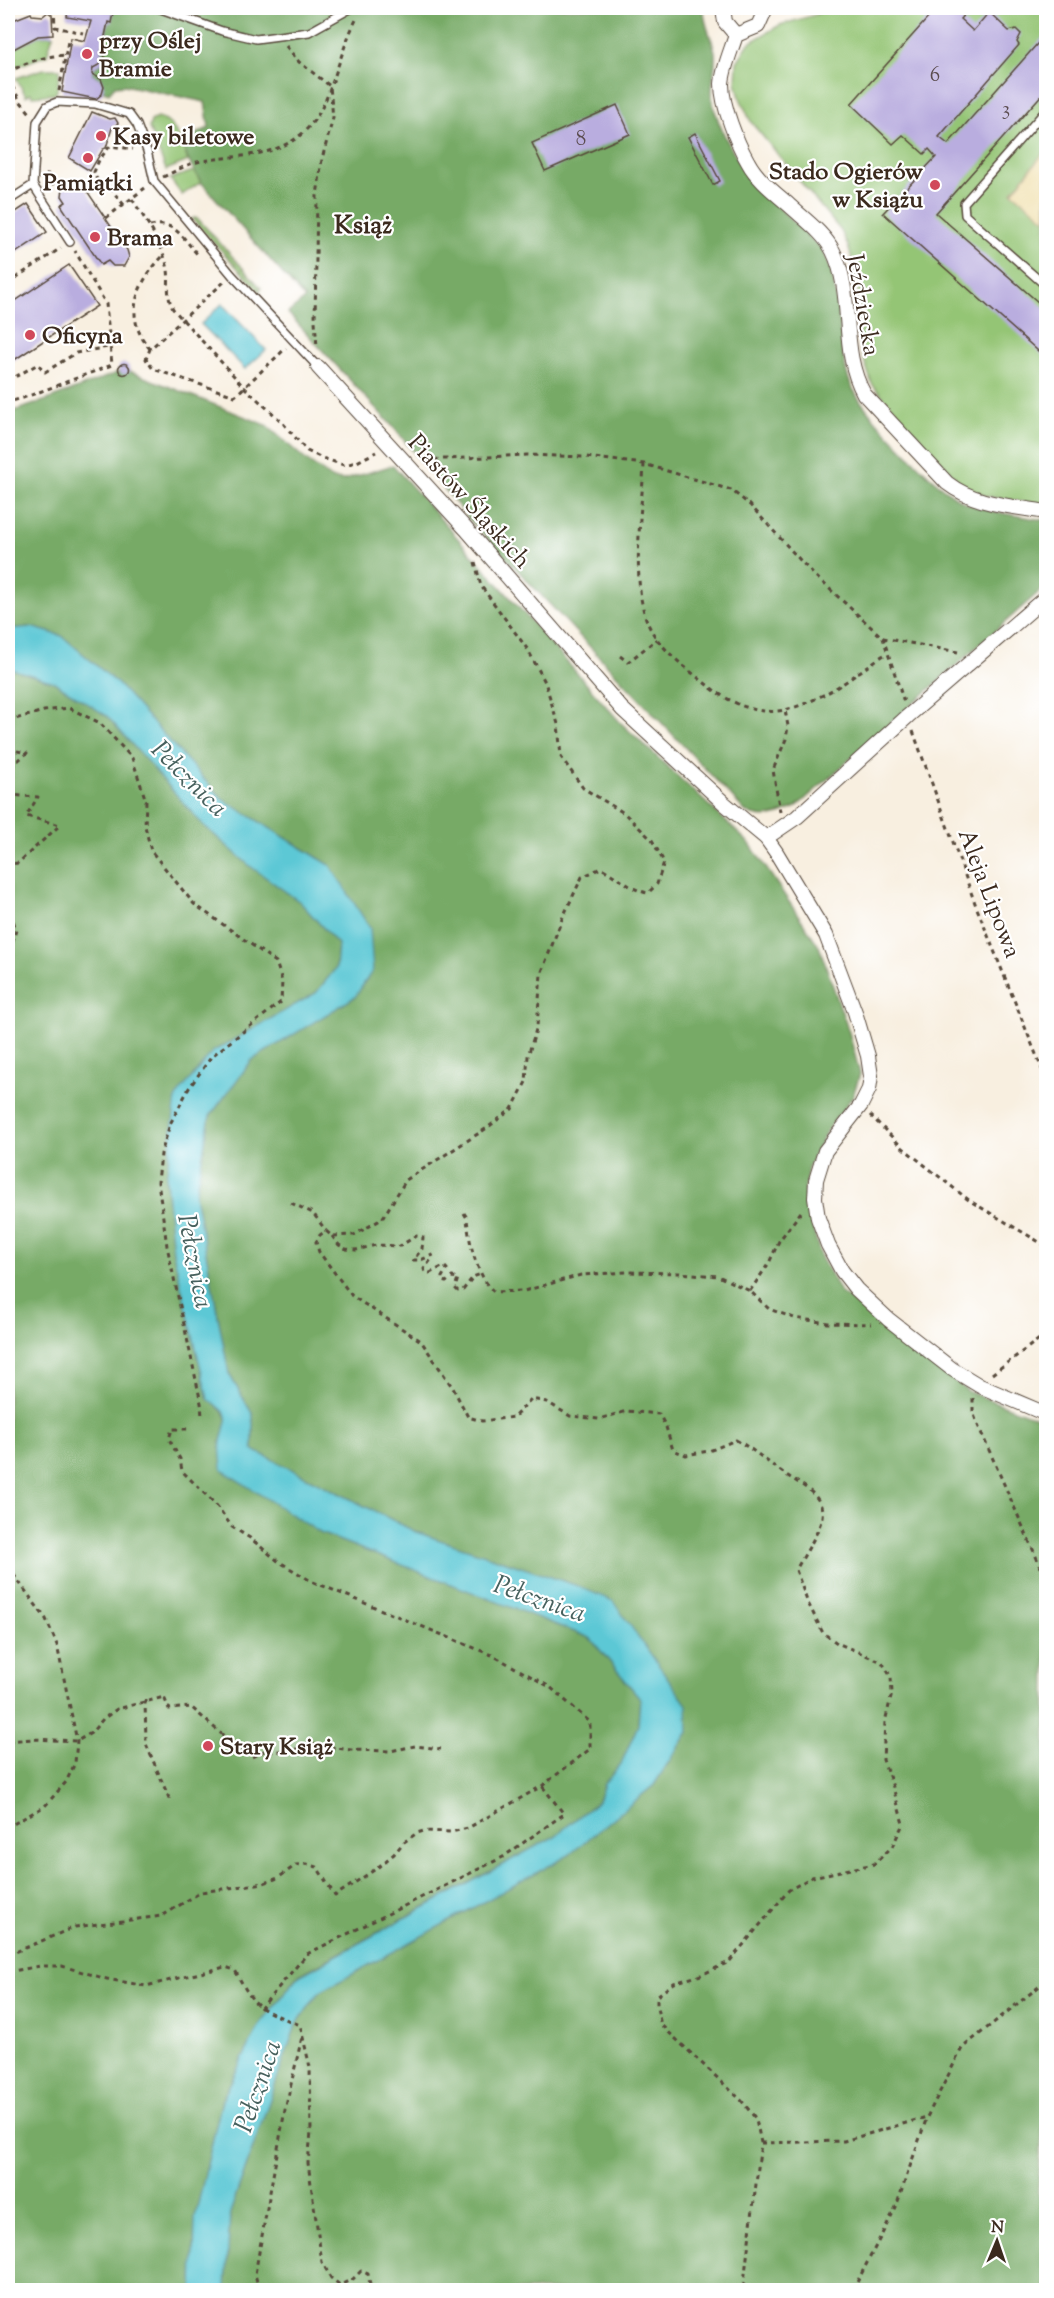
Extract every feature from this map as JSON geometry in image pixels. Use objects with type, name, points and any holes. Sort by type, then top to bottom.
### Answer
[{"type":"street","points":[[723,8],[725,22],[736,36],[758,26],[766,8]]},
{"type":"street","name":"Jeździecka","points":[[736,36],[722,83],[723,100],[731,123],[748,163],[767,185],[822,236],[833,250],[844,293],[852,367],[864,394],[960,494],[979,500],[1047,512]]},
{"type":"street","name":"Piastów Śląskich","points":[[318,367],[466,529],[622,709],[724,804],[766,838],[806,898],[826,935],[855,1012],[868,1056],[871,1076],[869,1089],[861,1105],[825,1150],[816,1180],[815,1198]]},
{"type":"street","points":[[766,838],[785,826],[818,799],[908,716],[1047,597]]},
{"type":"street","points":[[815,1198],[818,1218],[828,1245],[842,1271],[856,1289],[888,1319],[952,1370],[980,1386],[1047,1414]]},
{"type":"lane","points":[[158,8],[222,31],[256,39],[309,32],[352,8]]},
{"type":"lane","points":[[70,242],[33,185],[37,122],[47,106],[57,102],[95,104],[129,114],[137,125],[147,151],[154,181]]},
{"type":"lane","points":[[1047,110],[964,203],[965,216],[1047,286]]},
{"type":"lane","name":"Piastów Śląskich","points":[[154,181],[236,280],[318,367]]},
{"type":"lane","points":[[8,201],[33,185]]},
{"type":"path","points":[[54,8],[55,27],[83,33]]},
{"type":"path","points":[[106,218],[154,181],[195,162],[238,158],[286,146],[315,119],[330,86],[346,39],[360,14]]},
{"type":"path","points":[[279,37],[299,62],[330,86],[333,118],[322,159],[317,196],[315,321],[318,367]]},
{"type":"path","points":[[59,92],[68,41]]},
{"type":"path","points":[[8,73],[24,65],[67,55]]},
{"type":"path","points":[[8,78],[20,101]]},
{"type":"path","points":[[124,205],[110,188],[97,180],[94,172],[96,166],[110,146],[147,151]]},
{"type":"path","points":[[49,177],[53,184],[63,178],[67,184]]},
{"type":"path","points":[[132,199],[153,230],[167,263],[167,299],[244,387],[281,421],[307,451],[337,464],[350,464],[388,445]]},
{"type":"path","points":[[8,283],[70,242],[106,303],[108,347],[112,365],[22,398],[9,402],[8,398]]},
{"type":"path","points":[[150,349],[142,340],[135,315],[136,294],[147,273],[163,256]]},
{"type":"path","points":[[223,283],[150,349],[146,360],[153,369],[235,396],[286,347]]},
{"type":"path","points":[[8,381],[38,364],[45,372],[76,353],[108,347]]},
{"type":"path","points":[[409,465],[425,460],[527,455],[586,457],[644,464],[731,490],[750,505],[810,571],[883,638],[980,656]]},
{"type":"path","points":[[644,464],[638,573],[644,614],[657,639],[723,698],[753,710],[785,710],[828,692],[860,672],[873,660],[888,653]]},
{"type":"path","points":[[332,1236],[354,1235],[382,1220],[406,1180],[487,1128],[512,1108],[526,1082],[528,1056],[537,1026],[541,974],[562,919],[582,877],[601,868],[622,879],[635,891],[648,893],[657,884],[664,862],[652,840],[624,813],[583,788],[561,757],[558,724],[545,682],[528,651],[481,586],[466,529]]},
{"type":"path","name":"Aleja Lipowa","points":[[883,638],[908,716],[976,906],[1047,1079]]},
{"type":"path","points":[[620,656],[628,662],[657,639]]},
{"type":"path","points":[[8,721],[44,711],[69,708],[100,723],[132,758],[146,801],[145,826],[152,851],[194,904],[276,962],[282,981],[281,1002],[212,1056],[189,1088],[170,1124],[161,1154],[158,1182],[167,1246],[201,1403],[202,1417]]},
{"type":"path","points":[[785,710],[788,726],[786,739],[775,762],[773,778],[780,814],[785,826]]},
{"type":"path","points":[[8,749],[27,753],[8,769]]},
{"type":"path","points":[[8,795],[38,796],[26,816],[60,825],[18,863],[8,864]]},
{"type":"path","points":[[8,904],[16,930],[8,957]]},
{"type":"path","points":[[861,1105],[903,1148],[970,1202],[1047,1246]]},
{"type":"path","points":[[750,1291],[770,1263],[779,1241],[815,1198]]},
{"type":"path","points":[[291,1203],[313,1213],[326,1231],[346,1250],[376,1245],[400,1246],[416,1236],[423,1237],[422,1249],[413,1260],[421,1260],[432,1254],[434,1257],[424,1269],[425,1272],[430,1273],[444,1266],[447,1269],[442,1281],[446,1282],[452,1277],[458,1278],[455,1288],[458,1291],[463,1290],[472,1277],[481,1274]]},
{"type":"path","points":[[464,1213],[467,1218],[474,1257],[481,1274],[494,1292],[506,1293],[547,1286],[581,1275],[627,1272],[718,1276],[750,1291],[769,1309],[794,1318],[866,1325],[888,1319]]},
{"type":"path","points":[[326,1231],[316,1242],[319,1252],[352,1296],[420,1341],[440,1369],[468,1417],[482,1420],[514,1417],[531,1399],[547,1401],[570,1416],[599,1419],[627,1411],[658,1414],[666,1427],[673,1450],[686,1455],[709,1450],[736,1440],[752,1448],[784,1474],[798,1481],[815,1498],[822,1510],[819,1528],[796,1570],[799,1584],[823,1633],[837,1643],[882,1662],[891,1677],[892,1693],[885,1722],[883,1760],[903,1824],[892,1847],[874,1863],[812,1877],[789,1890],[729,1962],[701,1976],[674,1983],[657,1996],[661,2025],[741,2100],[756,2119],[761,2143],[743,2290]]},
{"type":"path","points":[[1047,1334],[991,1375],[980,1386],[973,1400],[977,1423],[1047,1579]]},
{"type":"path","points":[[8,1955],[75,1927],[162,1916],[201,1892],[264,1883],[278,1878],[296,1865],[307,1864],[317,1867],[335,1896],[377,1868],[417,1833],[451,1832],[468,1828],[542,1786],[590,1749],[590,1722],[550,1687],[494,1656],[311,1581],[278,1561],[250,1538],[232,1527],[217,1506],[182,1472],[180,1459],[170,1439],[172,1429],[189,1429]]},
{"type":"path","points":[[8,1567],[45,1620],[57,1645],[77,1742],[75,1763],[66,1782],[45,1806],[8,1827]]},
{"type":"path","points":[[1047,1694],[1045,1701],[1047,1716]]},
{"type":"path","points":[[8,1741],[32,1739],[77,1742],[91,1733],[117,1709],[164,1696],[169,1709],[191,1707],[242,1752]]},
{"type":"path","points":[[145,1700],[146,1744],[170,1798],[169,1803]]},
{"type":"path","points":[[252,1757],[264,1751],[296,1749],[308,1744],[351,1750],[390,1751],[415,1746],[441,1749]]},
{"type":"path","points":[[260,2009],[308,1954],[503,1857],[564,1814],[542,1786]]},
{"type":"path","points":[[8,1972],[40,1966],[62,1966],[107,1979],[146,1986],[225,1967],[236,1970],[249,1998],[260,2009],[300,2025],[310,2067],[311,2132],[308,2163],[322,2262],[331,2278],[340,2285],[353,2279],[361,2271],[368,2274],[371,2290]]},
{"type":"path","points":[[853,2290],[896,2207],[927,2118],[962,2048],[1047,1981]]},
{"type":"path","points":[[260,2290],[255,2274],[285,2110],[303,2036]]},
{"type":"path","points":[[761,2143],[844,2141],[927,2118]]},
{"type":"green space","points":[[114,8],[704,8],[715,52],[712,97],[720,126],[742,166],[756,184],[822,249],[832,276],[842,350],[854,391],[876,420],[907,454],[955,496],[966,503],[985,509],[1046,520],[1046,586],[796,807],[765,817],[745,811],[469,519],[394,428],[288,313],[305,299],[201,182],[188,160],[181,141],[209,128],[205,102],[124,85],[115,86],[109,93],[103,91],[101,79],[92,74],[93,68],[104,62],[105,56],[102,51],[108,22],[111,22]]},
{"type":"green space","points":[[817,8],[1046,8],[1046,506],[986,496],[962,485],[872,384],[860,348],[860,300],[848,246],[841,231],[751,122],[740,98],[736,82],[737,62],[749,43],[780,25],[818,14]]},
{"type":"green space","points":[[53,35],[47,55],[8,70],[8,52],[38,36]]},
{"type":"green space","points":[[44,69],[60,69],[55,94],[33,96],[31,93],[26,96],[16,78]]},
{"type":"green space","points":[[157,118],[169,123],[173,128],[181,141],[188,161],[166,170],[149,128],[151,121]]},
{"type":"green space","points":[[194,171],[201,182],[182,195],[170,179]]},
{"type":"green space","points":[[192,219],[198,219],[261,288],[260,292]]},
{"type":"green space","points":[[129,371],[266,425],[306,460],[333,479],[344,480],[393,465],[621,723],[750,844],[819,946],[849,1032],[860,1074],[853,1096],[826,1132],[808,1168],[805,1188],[809,1215],[821,1257],[840,1292],[969,1392],[1046,1421],[1046,2105],[1038,2191],[1046,2219],[1046,2290],[226,2290],[230,2213],[296,2025],[318,1993],[569,1855],[654,1785],[688,1732],[575,1585],[416,1532],[253,1450],[253,1415],[229,1374],[195,1195],[210,1116],[252,1060],[355,997],[330,865],[222,799],[118,684],[62,636],[31,627],[8,629],[8,411],[47,400],[119,372]]},
{"type":"green space","points":[[8,668],[54,682],[107,716],[202,824],[250,866],[300,902],[338,944],[336,968],[316,993],[212,1052],[166,1180],[173,1252],[208,1399],[221,1409],[226,1418],[220,1443],[320,1533],[590,1638],[640,1698],[638,1725],[621,1764],[604,1784],[598,1801],[555,1836],[299,1975],[260,2024],[222,2100],[195,2217],[193,2290],[8,2290]]},
{"type":"sand","points":[[1046,150],[1046,220],[1012,192]]},
{"type":"water","points":[[222,304],[266,350],[245,369],[201,324]]},
{"type":"water","name":"Pełcznica","points":[[31,627],[62,636],[118,684],[222,799],[330,865],[370,928],[373,970],[355,997],[252,1060],[210,1116],[195,1195],[229,1374],[253,1415],[253,1450],[416,1532],[575,1585],[613,1601],[687,1705],[688,1732],[654,1785],[569,1855],[318,1993],[296,2025],[230,2213],[226,2290],[193,2290],[195,2217],[222,2100],[260,2024],[299,1976],[555,1836],[598,1801],[604,1784],[621,1764],[638,1725],[640,1698],[590,1638],[320,1533],[222,1470],[220,1444],[226,1417],[208,1399],[173,1252],[166,1180],[176,1097],[212,1052],[316,993],[336,968],[338,944],[300,902],[250,866],[202,824],[107,716],[54,682],[8,668],[8,629]]},
{"type":"building","name":"przy Oślej Bramie","points":[[68,8],[114,8],[111,23],[108,22],[102,51],[105,57],[104,62],[93,68],[92,74],[101,79],[104,87],[102,94],[96,99],[62,92],[71,38],[85,41],[91,21],[67,17]]},
{"type":"building","points":[[937,8],[970,8],[960,19],[973,31],[989,12],[1009,31],[1016,29],[1021,34],[1017,42],[1019,45],[939,137],[948,144],[1046,34],[1046,90],[936,213],[1046,309],[1046,358],[883,213],[936,157],[929,149],[924,154],[903,135],[893,144],[851,104]]},
{"type":"building","points":[[48,12],[52,15],[53,35],[38,36],[8,52],[8,22],[31,13],[43,16]]},
{"type":"building","points":[[617,105],[630,134],[545,171],[532,143]]},
{"type":"building","points":[[92,112],[110,119],[115,118],[118,123],[112,128],[106,148],[103,149],[90,171],[69,158]]},
{"type":"building","points":[[695,133],[720,181],[713,185],[688,137]]},
{"type":"building","points":[[76,181],[83,185],[127,250],[129,257],[124,266],[113,266],[108,261],[101,265],[61,205],[66,202],[62,196],[63,188],[69,182]]},
{"type":"building","name":"Oficyna","points":[[28,204],[47,232],[8,258],[8,217]]},
{"type":"building","name":"Oficyna","points":[[69,265],[97,306],[8,364],[8,306]]},
{"type":"building","points":[[124,363],[130,369],[124,375],[118,369]]},
{"type":"place","name":"przy Oślej Bramie","points":[[87,54]]},
{"type":"place","name":"Kasy biletowe","points":[[101,136]]},
{"type":"place","name":"Pamiątki","points":[[88,158]]},
{"type":"place","name":"Stado Ogierów w Książu","points":[[935,185]]},
{"type":"place","name":"Brama","points":[[95,237]]},
{"type":"place","name":"Oficyna","points":[[30,335]]},
{"type":"place","name":"Stary Książ","points":[[208,1746]]},
{"type":"district","name":"Książ","points":[[363,224]]}]
